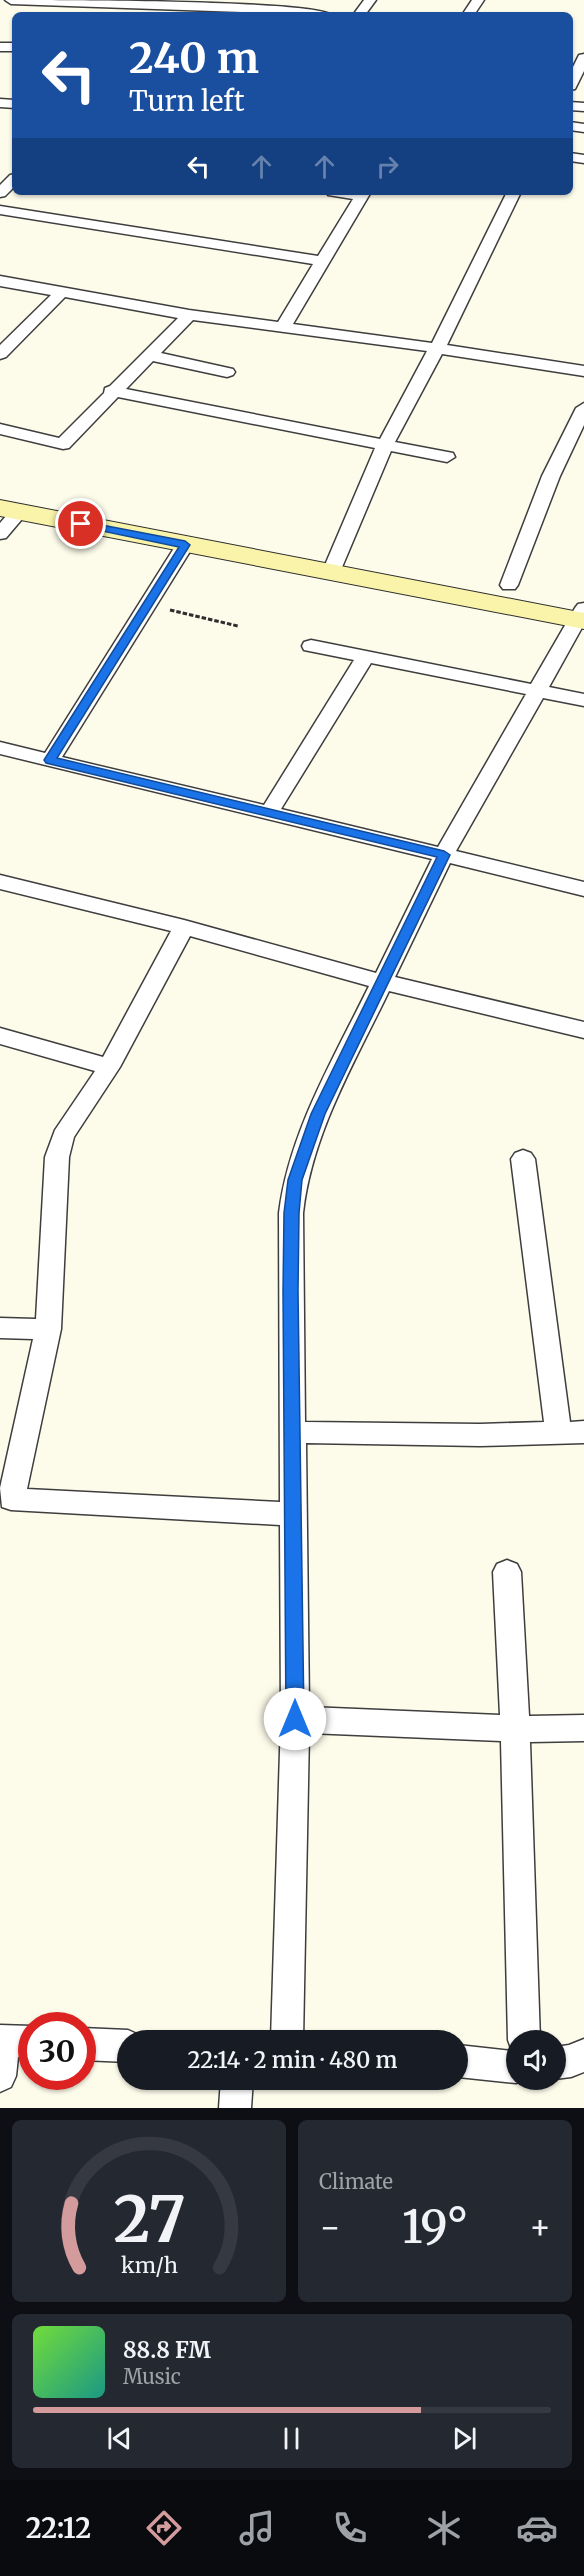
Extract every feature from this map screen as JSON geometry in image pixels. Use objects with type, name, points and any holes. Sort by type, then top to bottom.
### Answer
[{"type":"street","points":[[11,0],[267,4],[310,12]]},
{"type":"street","points":[[575,86],[582,56]]},
{"type":"street","points":[[0,193],[12,181]]},
{"type":"street","points":[[283,327],[362,195]]},
{"type":"street","points":[[335,563],[385,445],[437,348],[513,195]]},
{"type":"street","points":[[0,210],[324,261]]},
{"type":"street","points":[[0,281],[189,315],[437,348],[584,371]]},
{"type":"street","points":[[0,354],[62,292]]},
{"type":"street","points":[[0,429],[63,444],[111,391],[189,315]]},
{"type":"street","points":[[148,355],[227,372]]},
{"type":"street","points":[[111,391],[447,458]]},
{"type":"street","points":[[509,585],[551,476],[584,408]]},
{"type":"street","points":[[0,488],[335,563],[582,612]]},
{"type":"street","points":[[0,534],[10,510],[185,545],[509,585],[582,612]]},
{"type":"street","points":[[50,760],[185,545]]},
{"type":"street","points":[[287,2030],[295,1719],[291,1224],[295,1180],[318,1114],[444,855],[582,612]]},
{"type":"street","points":[[311,646],[584,700]]},
{"type":"street","points":[[269,813],[366,656]]},
{"type":"street","points":[[0,748],[584,889]]},
{"type":"street","points":[[0,882],[184,927],[383,981],[584,1030]]},
{"type":"street","points":[[184,927],[109,1067],[63,1136],[57,1157],[48,1329],[6,1498],[293,1514]]},
{"type":"street","points":[[0,1036],[109,1067]]},
{"type":"street","points":[[523,1159],[558,1432]]},
{"type":"street","points":[[0,1328],[48,1329]]},
{"type":"street","points":[[292,1432],[480,1435],[584,1431]]},
{"type":"street","points":[[507,1572],[515,1729],[524,2030]]},
{"type":"street","points":[[295,1719],[515,1729],[584,1728]]},
{"type":"street","points":[[0,2076],[12,2041]]},
{"type":"street","points":[[96,2045],[117,2046]]},
{"type":"street","points":[[566,2062],[584,2055]]},
{"type":"street","points":[[468,2062],[506,2066]]},
{"type":"street","points":[[235,2108],[236,2090]]},
{"type":"path","points":[[149,605],[238,626]]},
{"type":"route","points":[[81,524],[185,545],[50,760],[444,855],[318,1114],[295,1180],[291,1213],[291,1291],[295,1719]]}]
